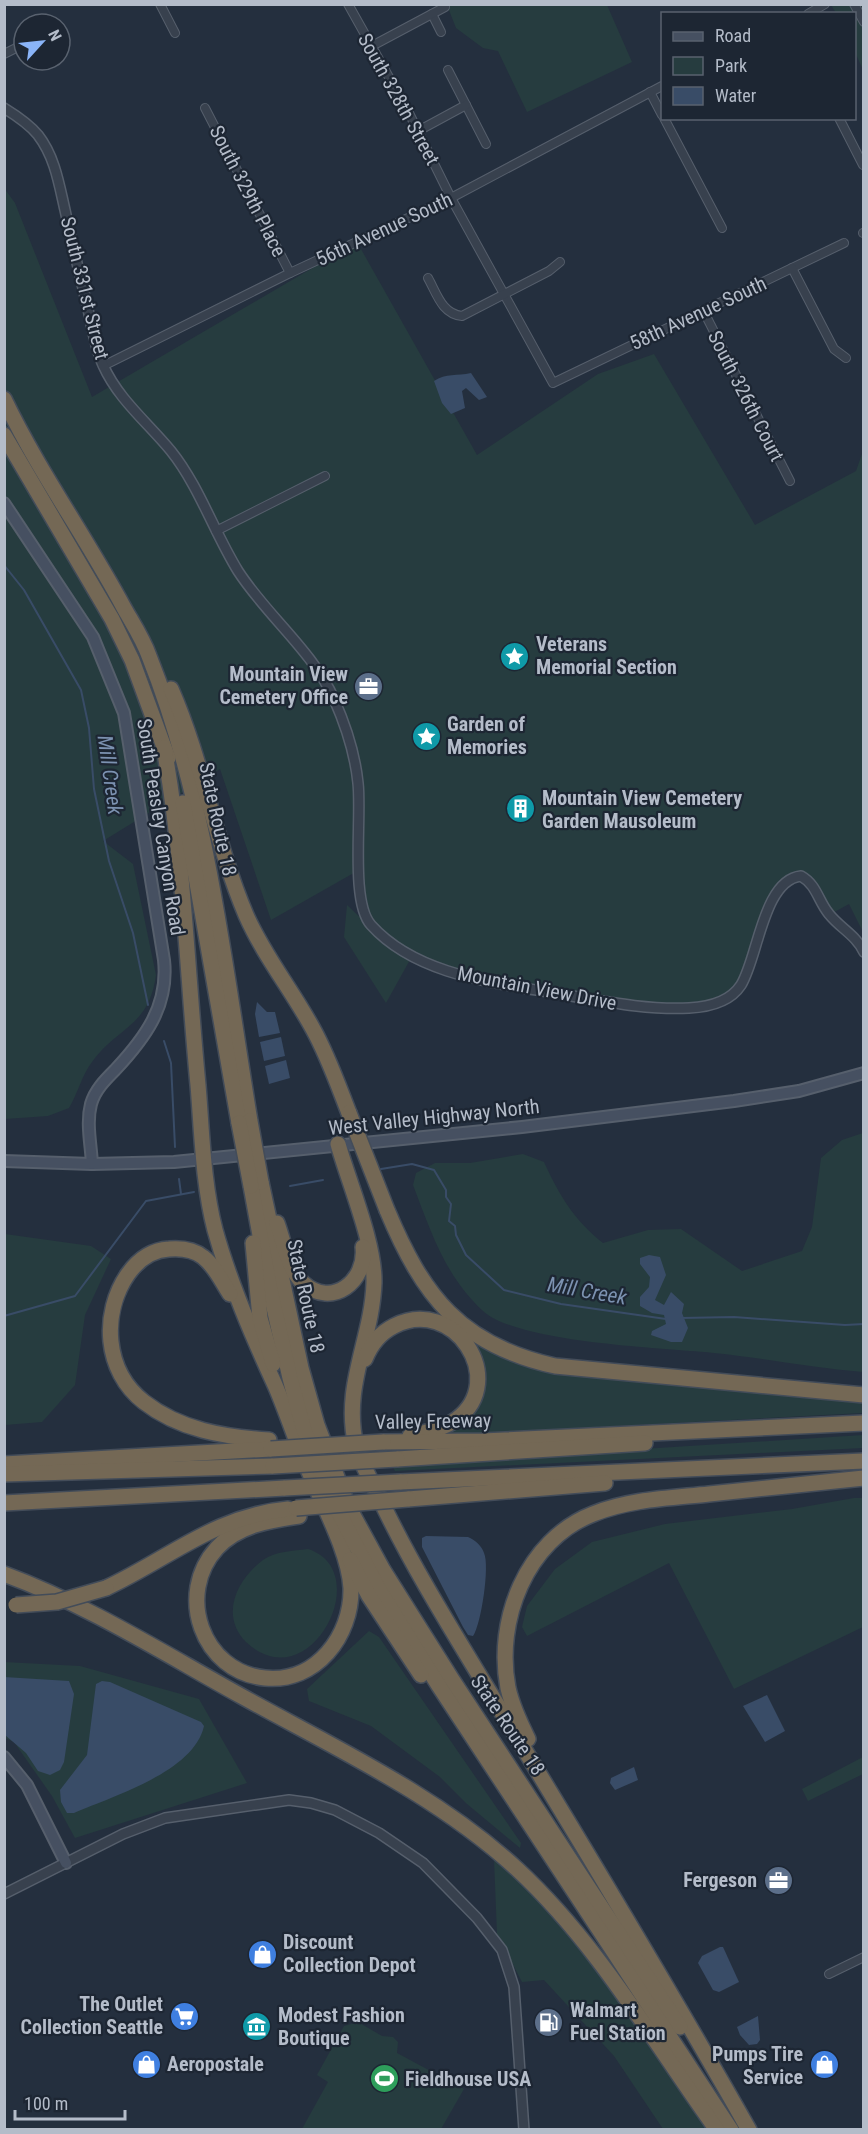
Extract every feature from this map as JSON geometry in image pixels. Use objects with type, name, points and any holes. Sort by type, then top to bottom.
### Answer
[{"type":"highway","name":"State Route 18","points":[[4,399],[41,469],[106,573],[149,654],[185,763],[205,852],[245,1122]]},
{"type":"highway","name":"State Route 18","points":[[4,435],[112,619],[132,660],[183,807],[256,1184],[317,1425],[348,1506],[383,1570],[445,1668],[748,2130]]},
{"type":"highway","points":[[106,573],[122,591],[140,622],[173,692],[204,783],[224,855],[248,918],[261,946],[312,1028],[414,1270],[429,1292],[449,1314],[474,1334],[501,1350],[529,1360],[565,1367],[864,1395]]},
{"type":"highway","points":[[164,748],[180,861],[204,1159],[214,1227],[247,1324],[286,1412],[331,1523],[346,1565],[351,1590],[348,1615],[340,1637],[319,1662],[302,1671],[273,1678],[240,1672],[216,1655],[202,1632],[196,1600],[203,1569],[218,1547],[238,1532],[267,1522],[298,1512],[361,1503],[757,1473],[780,1466]]},
{"type":"highway","points":[[338,1144],[372,1257],[374,1283],[368,1325],[352,1392],[356,1447],[396,1532],[442,1615],[700,2041],[748,2130]]},
{"type":"highway","name":"State Route 18","points":[[256,1184],[254,1204],[270,1290],[293,1389],[304,1430],[333,1501],[379,1590],[439,1686],[730,2130]]},
{"type":"highway","points":[[256,1184],[297,1276],[308,1287],[323,1293],[332,1293],[348,1287],[363,1264],[363,1249],[354,1200]]},
{"type":"highway","points":[[254,1204],[254,1263],[260,1317],[286,1412]]},
{"type":"highway","points":[[247,1324],[206,1259],[183,1248],[155,1251],[135,1265],[122,1283],[109,1319],[111,1347],[122,1376],[141,1401],[173,1420],[221,1436],[270,1444]]},
{"type":"highway","points":[[352,1392],[369,1349],[386,1330],[402,1322],[428,1319],[449,1327],[472,1353],[476,1366],[476,1389],[467,1409],[458,1418],[428,1432],[383,1442]]},
{"type":"highway","name":"Valley Freeway","points":[[270,1444],[328,1446],[383,1442],[483,1442],[864,1423]]},
{"type":"highway","points":[[4,1474],[273,1466],[864,1429]]},
{"type":"highway","points":[[10,1463],[270,1444]]},
{"type":"highway","points":[[4,1503],[864,1461]]},
{"type":"highway","points":[[581,1843],[520,1722],[508,1690],[505,1661],[508,1620],[520,1585],[535,1560],[569,1528],[591,1515],[610,1508],[636,1502],[864,1478]]},
{"type":"highway","points":[[10,1604],[57,1602],[106,1588],[231,1521],[264,1511],[298,1512]]},
{"type":"highway","points":[[331,1523],[369,1596],[400,1645],[550,1860],[564,1875]]},
{"type":"highway","points":[[4,1574],[107,1620],[386,1776],[445,1812],[494,1849],[518,1870],[581,1937],[717,2130]]},
{"type":"main road","name":"South Peasley Canyon Road","points":[[4,503],[93,638],[110,673],[124,713],[164,960],[165,987],[156,1018],[133,1050],[102,1083],[92,1102],[89,1122],[92,1164]]},
{"type":"main road","name":"West Valley Highway North","points":[[4,1161],[92,1164],[158,1163],[533,1126],[799,1091],[864,1073]]},
{"type":"main road","points":[[4,1757],[27,1785],[66,1863]]},
{"type":"street","points":[[160,4],[175,33]]},
{"type":"street","name":"South 328th Street","points":[[348,4],[418,130],[451,198],[552,383]]},
{"type":"street","points":[[811,12],[825,4]]},
{"type":"street","points":[[854,4],[864,22]]},
{"type":"street","points":[[370,47],[445,8]]},
{"type":"street","points":[[432,15],[441,32]]},
{"type":"street","points":[[448,70],[486,144]]},
{"type":"street","name":"56th Avenue South","points":[[103,366],[290,273],[451,198],[661,87]]},
{"type":"street","points":[[650,92],[661,113]]},
{"type":"street","points":[[418,130],[466,105]]},
{"type":"street","name":"South 331st Street","points":[[4,108],[28,124],[39,137],[55,169],[103,366],[127,403],[171,452],[196,492],[215,529]]},
{"type":"street","name":"South 329th Place","points":[[205,108],[290,273]]},
{"type":"street","points":[[665,120],[722,228]]},
{"type":"street","points":[[840,120],[863,165]]},
{"type":"street","name":"58th Avenue South","points":[[552,383],[844,243]]},
{"type":"street","points":[[428,278],[445,310],[453,315],[462,316],[549,271],[560,262]]},
{"type":"street","points":[[792,268],[834,349],[846,358]]},
{"type":"street","name":"South 326th Court","points":[[703,310],[790,481]]},
{"type":"street","points":[[215,529],[325,476]]},
{"type":"street","name":"Mountain View Drive","points":[[215,529],[240,573],[323,678],[334,699],[349,737],[359,784],[362,906],[373,927],[396,945],[449,971],[509,986],[651,1008],[709,1006],[727,999],[741,986],[777,892],[789,879],[801,876],[817,891],[829,915],[853,935],[864,952]]},
{"type":"street","points":[[4,1894],[154,1820],[278,1801],[321,1805],[379,1833],[428,1867],[477,1918],[502,1950],[514,1987],[524,2130]]},
{"type":"street","points":[[829,1974],[864,1957]]},
{"type":"green space","points":[[447,5],[607,5],[632,62],[527,112],[498,51],[483,48],[456,28]]},
{"type":"green space","points":[[831,5],[863,5],[863,70],[856,54],[856,12],[835,12]]},
{"type":"green space","points":[[4,188],[15,203],[92,397],[357,242],[477,455],[598,374],[654,354],[755,525],[856,471],[863,451],[863,932],[849,904],[829,915],[801,876],[783,884],[740,986],[727,999],[669,1008],[509,986],[413,955],[366,918],[359,870],[271,920],[220,769],[103,841],[133,864],[156,975],[152,992],[140,1016],[92,1062],[69,1108],[48,1116],[5,1119]]},
{"type":"green space","points":[[347,905],[386,942],[411,958],[386,1003],[344,937]]},
{"type":"green space","points":[[863,1133],[863,1372],[714,1353],[593,1342],[558,1337],[501,1322],[483,1311],[449,1268],[433,1236],[413,1185],[416,1173],[435,1163],[470,1163],[523,1154],[544,1162],[568,1206],[603,1243],[648,1230],[681,1229],[742,1271],[802,1251],[812,1227],[821,1158],[842,1140]]},
{"type":"green space","points":[[5,1234],[91,1246],[111,1259],[85,1315],[75,1385],[42,1422],[5,1425]]},
{"type":"green space","points":[[464,1335],[498,1353],[863,1400],[863,1413],[444,1435],[476,1402]]},
{"type":"green space","points":[[863,1435],[863,1448],[395,1471],[392,1465]]},
{"type":"green space","points":[[863,1498],[863,1627],[734,1689],[669,1563],[527,1636],[522,1627],[527,1606],[555,1569],[592,1542],[665,1524],[792,1509]]},
{"type":"green space","points":[[308,1549],[328,1562],[336,1581],[335,1604],[326,1626],[311,1645],[292,1656],[270,1656],[246,1642],[238,1632],[233,1610],[235,1599],[245,1578],[263,1560],[279,1553]]},
{"type":"green space","points":[[369,1631],[379,1637],[521,1843],[520,1848],[467,1804],[440,1777],[371,1726],[309,1701],[307,1689]]},
{"type":"green space","points":[[4,1662],[80,1666],[199,1699],[247,1783],[75,1838],[52,1796],[14,1742],[5,1738]]},
{"type":"green space","points":[[863,1757],[863,1774],[808,1801],[802,1789]]},
{"type":"green space","points":[[494,1859],[511,1871],[568,1929],[711,2129],[663,2129],[614,2056],[544,1980],[522,1982],[497,1934]]},
{"type":"green space","name":"Fieldhouse USA","points":[[358,2022],[382,2036],[393,2037],[398,2042],[397,2053],[464,2089],[441,2129],[302,2129],[328,2082],[317,2075],[344,2026]]},
{"type":"water","points":[[471,373],[487,397],[479,400],[466,388],[462,391],[465,408],[451,414],[442,403],[434,381],[447,376]]},
{"type":"water","points":[[257,1002],[267,1012],[275,1012],[280,1033],[259,1037],[255,1014]]},
{"type":"water","points":[[281,1037],[285,1056],[264,1061],[260,1042]]},
{"type":"water","points":[[286,1060],[290,1078],[269,1084],[265,1066]]},
{"type":"water","points":[[649,1255],[660,1257],[666,1275],[655,1300],[664,1305],[671,1292],[684,1304],[682,1313],[688,1328],[682,1342],[671,1342],[651,1335],[652,1331],[666,1324],[664,1315],[652,1313],[640,1306],[640,1297],[649,1287],[650,1277],[640,1264],[640,1258]]},
{"type":"water","points":[[426,1536],[468,1537],[483,1550],[486,1560],[484,1595],[473,1636],[468,1635],[463,1627],[422,1547],[422,1538]]},
{"type":"water","points":[[4,1677],[69,1681],[74,1694],[64,1762],[60,1770],[50,1775],[38,1771],[26,1753],[5,1735]]},
{"type":"water","points":[[102,1681],[110,1682],[201,1722],[204,1726],[197,1742],[185,1757],[169,1769],[130,1790],[74,1813],[67,1813],[61,1802],[60,1790],[87,1755],[96,1684]]},
{"type":"water","points":[[767,1695],[785,1731],[765,1742],[743,1706]]},
{"type":"water","points":[[634,1767],[638,1780],[615,1790],[610,1783],[611,1778]]},
{"type":"water","points":[[723,1947],[739,1982],[719,1992],[713,1990],[698,1963],[702,1956]]},
{"type":"water","points":[[758,2016],[760,2040],[757,2044],[749,2045],[740,2035],[737,2027]]},
{"type":"waterway","name":"Mill Creek","points":[[4,565],[24,590],[81,690],[89,728],[94,789],[109,861],[133,933],[148,1005]]},
{"type":"waterway","name":"Mill Creek","points":[[164,1041],[171,1063],[175,1147]]},
{"type":"waterway","name":"Mill Creek","points":[[381,1169],[412,1164],[434,1170],[446,1190],[446,1197],[451,1204],[449,1221],[455,1226],[456,1235],[466,1255],[504,1290],[561,1304],[666,1319]]},
{"type":"waterway","name":"Mill Creek","points":[[179,1179],[181,1194]]},
{"type":"waterway","points":[[290,1186],[323,1180]]},
{"type":"waterway","points":[[4,1316],[75,1296],[146,1201],[194,1192]]},
{"type":"waterway","name":"Mill Creek","points":[[681,1318],[734,1317],[845,1325],[864,1324]]},
{"type":"place","name":"Veterans Memorial Section","points":[[515,656]]},
{"type":"place","name":"Mountain View Cemetery Office","points":[[369,686]]},
{"type":"place","name":"Garden of Memories","points":[[426,736]]},
{"type":"place","name":"Mountain View Cemetery Garden Mausoleum","points":[[521,809]]},
{"type":"place","name":"Fergeson","points":[[778,1880]]},
{"type":"place","name":"Discount Collection Depot","points":[[262,1954]]},
{"type":"place","name":"The Outlet Collection Seattle","points":[[184,2016]]},
{"type":"place","name":"Walmart Fuel Station","points":[[549,2022]]},
{"type":"place","name":"Modest Fashion Boutique","points":[[257,2027]]},
{"type":"place","name":"Aeropostale","points":[[146,2064]]},
{"type":"place","name":"Pumps Tire Service","points":[[824,2065]]},
{"type":"place","name":"Fieldhouse USA","points":[[384,2079]]}]
